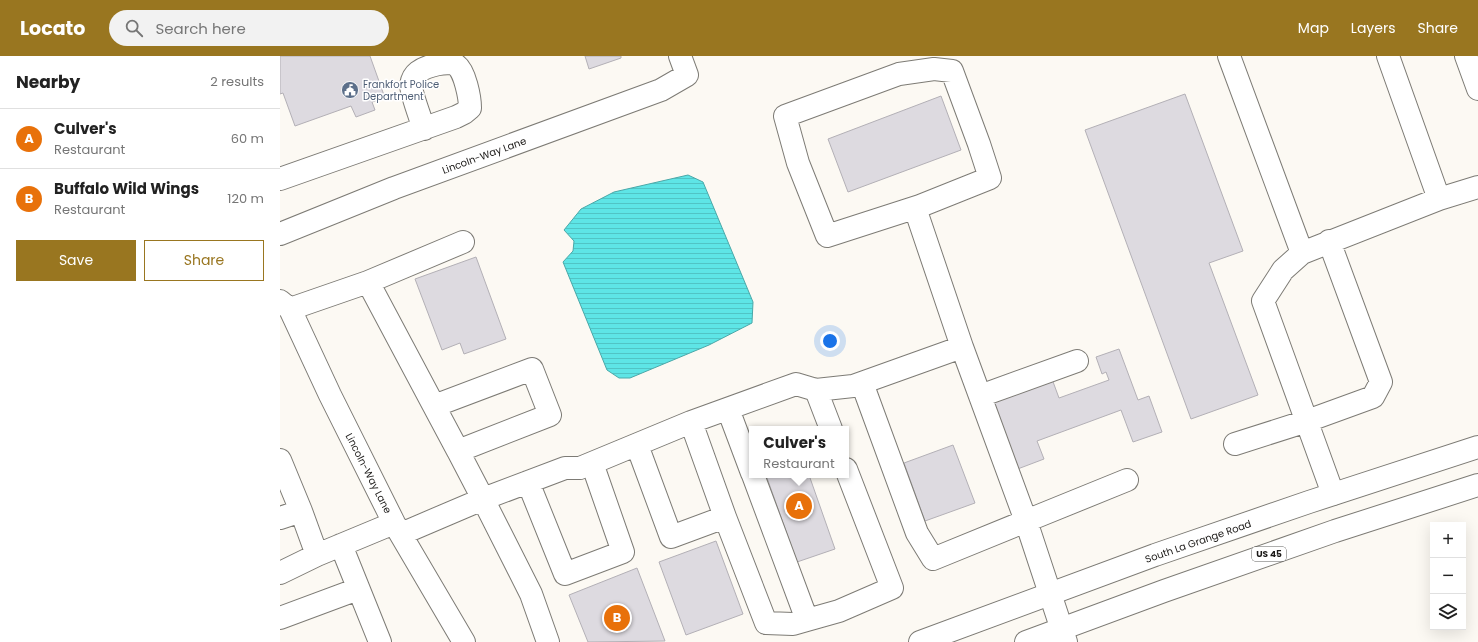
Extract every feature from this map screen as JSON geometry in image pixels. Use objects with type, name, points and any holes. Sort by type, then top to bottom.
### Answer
[{"type":"main road","points":[[1229,56],[1302,253]]},
{"type":"main road","points":[[1388,56],[1440,199]]},
{"type":"main road","points":[[1466,56],[1478,89]]},
{"type":"main road","points":[[280,179],[424,129],[464,113],[470,108],[470,97],[462,74],[457,66],[451,63],[442,63],[419,71],[413,77],[411,86],[424,129]]},
{"type":"main road","name":"Lincoln-Way Lane","points":[[280,234],[394,188],[661,90],[683,66]]},
{"type":"main road","points":[[920,206],[827,236],[798,163],[785,116],[900,74],[934,69],[952,70],[990,178],[920,206],[915,208],[962,347],[1026,521],[1064,635]]},
{"type":"main road","points":[[1333,494],[1263,301],[1284,270],[1302,253],[1329,241],[1440,199],[1478,187]]},
{"type":"main road","points":[[1235,444],[1307,421],[1373,397],[1381,382],[1329,241]]},
{"type":"main road","points":[[285,305],[368,282],[463,242]]},
{"type":"main road","points":[[368,282],[458,451],[531,594],[548,642]]},
{"type":"main road","name":"Lincoln-Way Lane","points":[[285,305],[397,528],[464,642]]},
{"type":"main road","points":[[280,573],[341,545],[483,499],[565,468],[580,468],[692,422],[796,384],[816,390],[853,386],[962,347]]},
{"type":"main road","points":[[980,396],[1077,362]]},
{"type":"main road","points":[[434,406],[532,369],[550,416],[458,451]]},
{"type":"main road","points":[[862,383],[917,534],[933,559],[1128,480]]},
{"type":"main road","points":[[816,390],[830,426]]},
{"type":"main road","points":[[728,409],[749,466]]},
{"type":"main road","points":[[692,422],[724,516],[766,623],[793,624],[839,611],[892,588],[849,477]]},
{"type":"main road","points":[[637,445],[671,537],[724,516]]},
{"type":"main road","name":"South La Grange Road","points":[[920,642],[1162,553],[1333,494],[1478,447]]},
{"type":"main road","points":[[280,460],[317,555]]},
{"type":"main road","points":[[528,482],[565,574],[623,552],[592,463]]},
{"type":"main road","points":[[753,478],[806,620]]},
{"type":"main road","name":"US 45","points":[[1026,642],[1064,635],[1164,591],[1335,531],[1478,485]]},
{"type":"main road","points":[[280,518],[301,511]]},
{"type":"main road","points":[[341,545],[380,642]]},
{"type":"main road","points":[[280,618],[358,589]]},
{"type":"water","points":[[688,175],[703,182],[753,302],[752,323],[709,345],[630,378],[619,378],[607,370],[563,262],[573,251],[574,241],[564,230],[581,209],[614,192]]},
{"type":"building","points":[[280,56],[370,56],[385,98],[372,102],[375,110],[356,117],[351,106],[295,126],[283,93],[280,94]]},
{"type":"building","points":[[585,56],[621,56],[621,58],[589,69]]},
{"type":"building","points":[[1185,94],[1243,251],[1209,263],[1258,395],[1191,419],[1085,130]]},
{"type":"building","points":[[941,96],[961,150],[848,192],[828,139]]},
{"type":"building","points":[[476,257],[506,339],[464,354],[460,343],[442,350],[415,279]]},
{"type":"building","points":[[1119,349],[1138,400],[1149,396],[1162,432],[1133,442],[1121,410],[1037,441],[1044,459],[1015,470],[990,402],[1052,379],[1059,398],[1109,380],[1106,372],[1102,374],[1096,357]]},
{"type":"building","points":[[953,445],[975,503],[925,521],[904,463]]},
{"type":"building","points":[[767,478],[810,478],[835,549],[797,562]]},
{"type":"building","points":[[716,541],[743,614],[686,635],[659,562]]},
{"type":"building","points":[[637,568],[665,641],[588,642],[569,595]]},
{"type":"place","name":"Frankfort Police Department","points":[[350,90]]},
{"type":"place","name":"Culver's","points":[[799,506]]},
{"type":"place","name":"Buffalo Wild Wings","points":[[617,618]]}]
